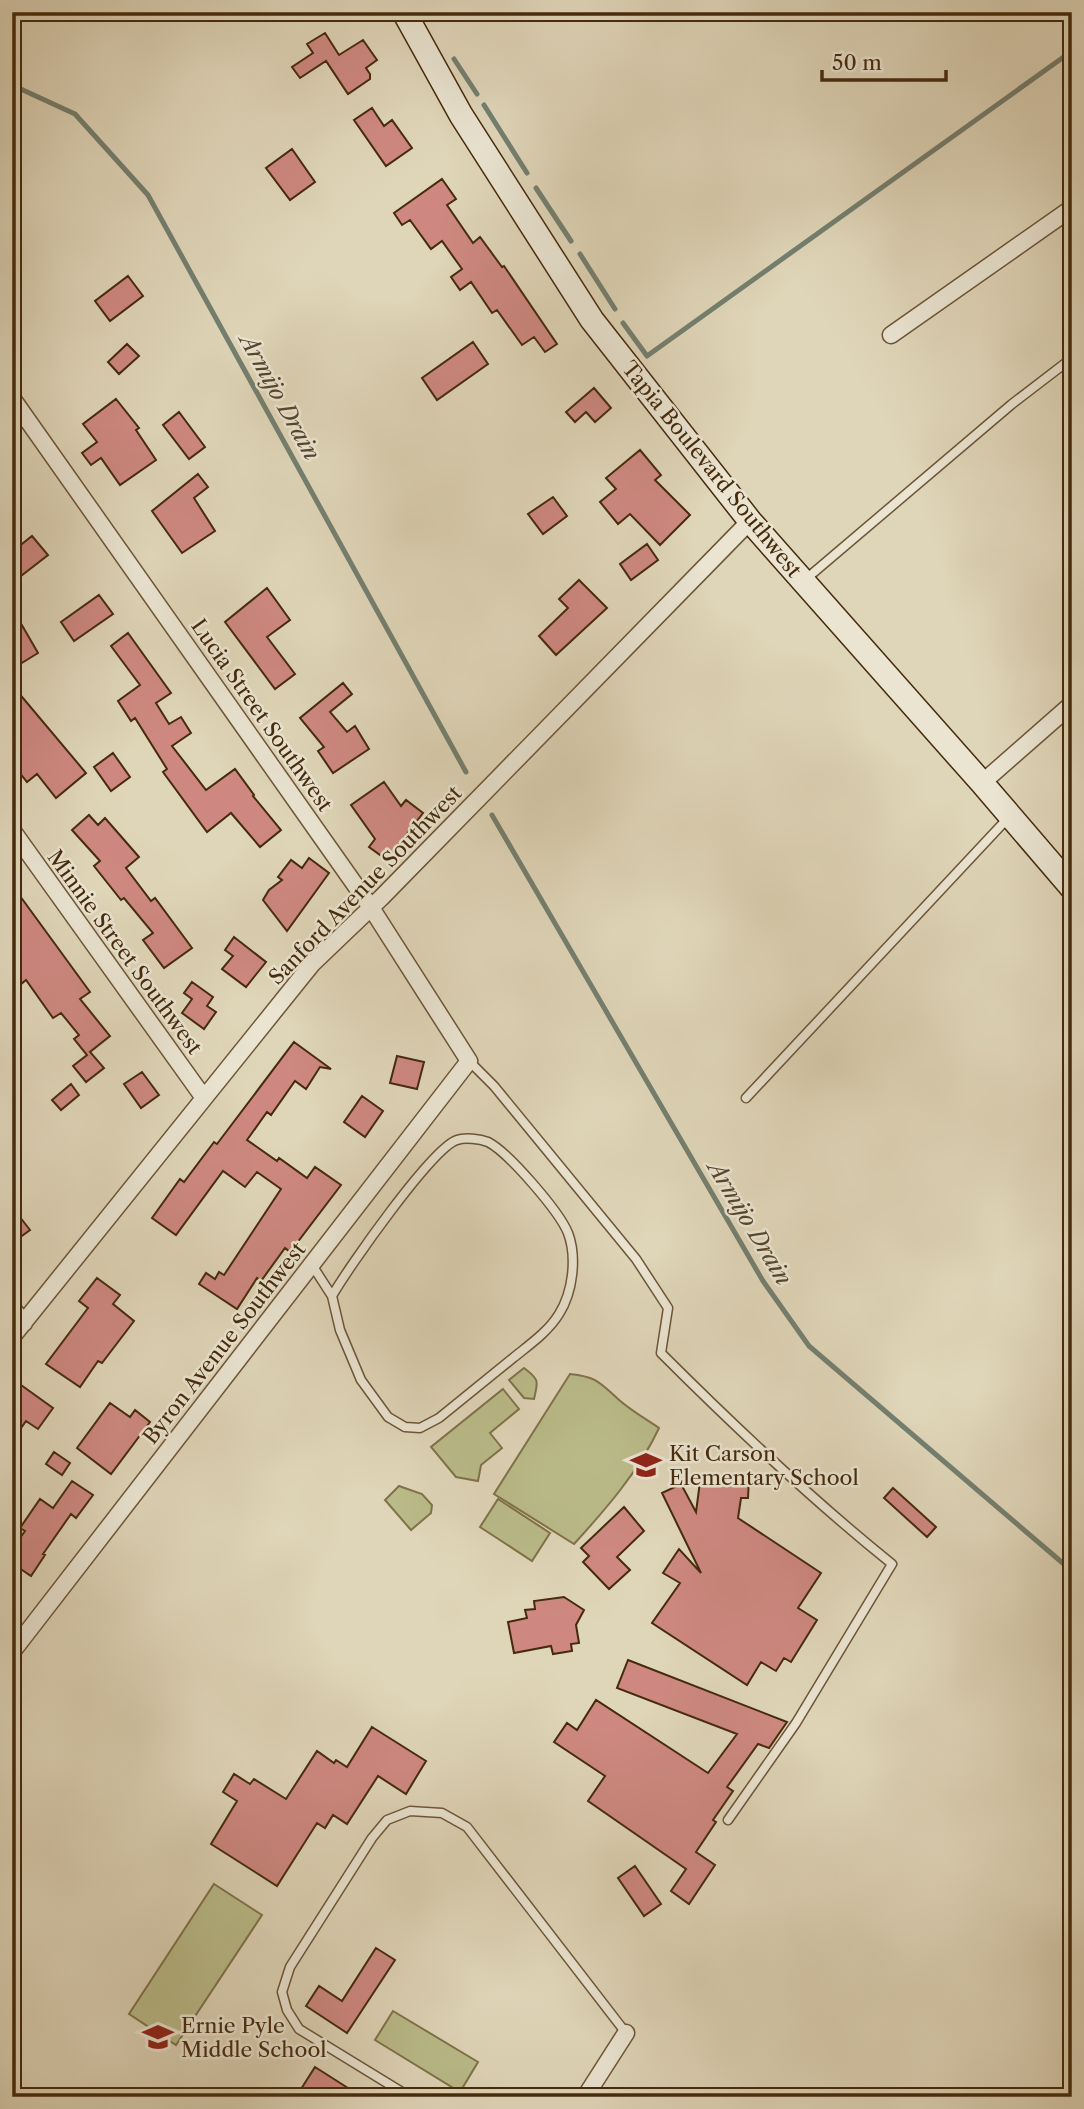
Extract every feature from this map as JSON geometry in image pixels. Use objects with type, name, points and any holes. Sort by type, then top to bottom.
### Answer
[{"type":"street","name":"Tapia Boulevard Southwest","points":[[404,12],[461,116],[592,320],[750,521],[1072,888]]},
{"type":"street","points":[[891,335],[1072,208]]},
{"type":"street","name":"Lucia Street Southwest","points":[[12,398],[370,906],[469,1061]]},
{"type":"street","name":"Sanford Avenue Southwest","points":[[12,1337],[312,964],[381,898],[750,521]]},
{"type":"street","points":[[982,783],[1072,704]]},
{"type":"street","name":"Minnie Street Southwest","points":[[12,830],[204,1098]]},
{"type":"street","name":"Byron Avenue Southwest","points":[[12,1652],[469,1061]]},
{"type":"street","points":[[12,1308],[24,1323]]},
{"type":"street","points":[[585,2097],[626,2033]]},
{"type":"lane","points":[[804,581],[1012,404],[1072,358]]},
{"type":"lane","points":[[746,1098],[1010,815]]},
{"type":"lane","points":[[469,1061],[494,1086],[636,1259],[668,1308],[660,1353],[749,1441],[832,1516],[892,1564],[796,1723],[728,1820]]},
{"type":"lane","points":[[312,1265],[332,1296],[340,1330],[361,1380],[388,1417],[405,1427],[420,1428],[439,1419],[542,1334],[559,1314],[568,1292],[574,1259],[568,1233],[558,1214],[504,1154],[487,1142],[470,1138],[456,1140],[435,1155],[347,1271],[332,1296]]},
{"type":"lane","points":[[410,2097],[299,2029],[287,2010],[282,1992],[289,1967],[372,1838],[387,1820],[410,1811],[442,1813],[467,1827],[626,2033]]},
{"type":"green space","points":[[524,1368],[537,1381],[534,1399],[524,1398],[509,1380]]},
{"type":"green space","points":[[570,1374],[597,1381],[659,1428],[632,1474],[574,1544],[494,1494]]},
{"type":"green space","points":[[503,1389],[519,1409],[490,1433],[502,1448],[481,1465],[478,1481],[456,1477],[431,1447]]},
{"type":"green space","points":[[399,1486],[422,1494],[432,1505],[431,1513],[411,1530],[385,1500]]},
{"type":"green space","points":[[498,1499],[550,1533],[532,1561],[480,1527]]},
{"type":"green space","points":[[214,1884],[262,1915],[176,2045],[129,2014]]},
{"type":"green space","points":[[393,2011],[478,2062],[460,2092],[375,2040]]},
{"type":"building","points":[[325,33],[339,55],[363,40],[377,60],[366,68],[370,79],[348,94],[326,61],[300,78],[292,67],[313,53],[307,44]]},
{"type":"building","points":[[372,108],[384,126],[392,120],[412,148],[386,166],[354,120]]},
{"type":"building","points":[[292,149],[315,182],[290,200],[266,168]]},
{"type":"building","points":[[442,179],[456,199],[447,205],[473,243],[480,237],[502,267],[504,266],[557,344],[545,352],[534,337],[522,345],[497,310],[492,313],[471,282],[460,290],[451,277],[462,269],[442,241],[431,249],[410,220],[402,225],[394,213]]},
{"type":"building","points":[[128,276],[143,296],[110,321],[95,301]]},
{"type":"building","points":[[473,342],[488,364],[437,400],[422,378]]},
{"type":"building","points":[[127,344],[139,356],[119,374],[108,362]]},
{"type":"building","points":[[594,388],[611,408],[595,422],[586,412],[575,422],[566,412]]},
{"type":"building","points":[[116,399],[139,428],[136,430],[156,460],[120,485],[101,458],[91,465],[82,453],[97,442],[83,424]]},
{"type":"building","points":[[179,412],[205,447],[189,459],[163,425]]},
{"type":"building","points":[[640,450],[661,475],[655,480],[690,515],[660,545],[630,514],[618,524],[600,502],[616,489],[606,478]]},
{"type":"building","points":[[198,474],[208,487],[194,498],[215,531],[182,553],[152,511]]},
{"type":"building","points":[[553,497],[567,516],[543,534],[528,514]]},
{"type":"building","points":[[32,536],[48,555],[12,583],[12,552]]},
{"type":"building","points":[[647,544],[658,560],[631,580],[620,564]]},
{"type":"building","points":[[579,580],[607,608],[556,655],[539,636],[568,608],[559,599]]},
{"type":"building","points":[[267,588],[290,620],[267,637],[295,674],[275,689],[225,622]]},
{"type":"building","points":[[99,595],[113,614],[74,641],[61,622]]},
{"type":"building","points":[[12,608],[38,653],[12,669]]},
{"type":"building","points":[[128,633],[171,693],[156,703],[169,724],[181,717],[191,733],[172,746],[206,790],[235,769],[281,830],[260,847],[231,813],[207,832],[163,772],[167,769],[135,718],[131,721],[118,701],[140,685],[111,646]]},
{"type":"building","points":[[343,683],[352,694],[330,712],[347,732],[355,726],[369,749],[333,773],[318,751],[324,747],[300,718]]},
{"type":"building","points":[[12,685],[86,773],[56,798],[37,774],[27,782],[12,763]]},
{"type":"building","points":[[113,753],[130,777],[111,791],[94,767]]},
{"type":"building","points":[[384,782],[401,806],[406,800],[423,813],[387,860],[369,847],[375,839],[351,805]]},
{"type":"building","points":[[89,815],[98,825],[105,818],[139,857],[126,868],[151,901],[155,898],[192,948],[164,968],[143,940],[153,933],[124,898],[121,900],[94,866],[100,861],[72,830]]},
{"type":"building","points":[[309,858],[329,873],[287,931],[263,900],[269,890],[282,880],[278,877],[291,860],[302,868]]},
{"type":"building","points":[[20,896],[90,992],[80,999],[110,1036],[90,1052],[104,1068],[86,1082],[73,1066],[87,1055],[74,1039],[79,1035],[61,1013],[53,1018],[26,980],[20,985],[12,976],[12,901]]},
{"type":"building","points":[[234,937],[266,962],[246,987],[222,969],[233,956],[225,950]]},
{"type":"building","points":[[192,982],[213,997],[207,1006],[216,1012],[204,1029],[182,1013],[192,999],[184,993]]},
{"type":"building","points":[[294,1042],[331,1069],[320,1067],[306,1089],[295,1081],[271,1115],[267,1112],[247,1140],[307,1178],[315,1167],[341,1185],[290,1252],[285,1248],[261,1281],[257,1278],[237,1309],[199,1284],[206,1273],[215,1279],[219,1272],[224,1275],[281,1189],[257,1172],[245,1187],[223,1171],[176,1235],[152,1218],[180,1179],[184,1182],[214,1142],[217,1144]]},
{"type":"building","points":[[397,1056],[424,1062],[417,1089],[390,1083]]},
{"type":"building","points":[[142,1072],[159,1095],[141,1108],[124,1084]]},
{"type":"building","points":[[71,1084],[79,1095],[61,1110],[52,1100]]},
{"type":"building","points":[[362,1096],[383,1111],[365,1137],[344,1122]]},
{"type":"building","points":[[12,1207],[30,1230],[12,1243]]},
{"type":"building","points":[[97,1278],[120,1295],[113,1304],[134,1321],[102,1363],[98,1361],[80,1387],[46,1364],[88,1308],[79,1301]]},
{"type":"building","points":[[21,1385],[53,1408],[38,1429],[26,1421],[12,1441],[12,1398]]},
{"type":"building","points":[[110,1403],[130,1417],[135,1410],[150,1422],[111,1474],[77,1448]]},
{"type":"building","points":[[54,1452],[70,1463],[62,1475],[46,1464]]},
{"type":"building","points":[[701,1474],[749,1478],[748,1498],[741,1498],[738,1518],[821,1573],[798,1608],[817,1620],[791,1662],[784,1658],[776,1671],[761,1662],[747,1685],[652,1623],[680,1583],[663,1573],[679,1549],[701,1573],[662,1493],[681,1484],[696,1512]]},
{"type":"building","points":[[72,1481],[93,1495],[76,1518],[71,1514],[31,1576],[12,1563],[12,1549],[25,1531],[20,1528],[40,1499],[53,1508]]},
{"type":"building","points":[[893,1488],[936,1527],[927,1537],[884,1498]]},
{"type":"building","points":[[624,1507],[644,1531],[617,1557],[630,1570],[609,1589],[583,1562],[589,1556],[581,1548]]},
{"type":"building","points":[[564,1597],[584,1610],[576,1625],[579,1643],[571,1644],[572,1651],[553,1654],[551,1646],[514,1653],[508,1622],[527,1618],[525,1610],[535,1609],[534,1601]]},
{"type":"building","points":[[628,1660],[787,1722],[769,1748],[758,1744],[727,1787],[733,1791],[696,1852],[715,1865],[689,1904],[671,1891],[686,1869],[588,1801],[605,1776],[554,1742],[567,1723],[577,1730],[596,1700],[708,1773],[737,1734],[617,1688]]},
{"type":"building","points":[[372,1727],[426,1761],[406,1794],[378,1776],[347,1824],[333,1815],[325,1828],[317,1823],[277,1886],[211,1844],[237,1801],[223,1792],[234,1774],[250,1784],[254,1779],[286,1799],[317,1751],[334,1763],[336,1760],[347,1767]]},
{"type":"building","points":[[635,1866],[661,1904],[644,1916],[618,1878]]},
{"type":"building","points":[[376,1948],[395,1960],[347,2033],[306,2006],[319,1986],[342,2001]]},
{"type":"building","points":[[315,2067],[362,2097],[296,2097]]},
{"type":"waterway","points":[[623,323],[647,356],[1072,51]]},
{"type":"waterway","points":[[454,59],[477,94]]},
{"type":"waterway","name":"Armijo Drain","points":[[12,85],[75,114],[148,195],[466,772]]},
{"type":"waterway","points":[[484,105],[527,173]]},
{"type":"waterway","points":[[536,188],[571,241]]},
{"type":"waterway","points":[[580,254],[615,309]]},
{"type":"waterway","name":"Armijo Drain","points":[[492,815],[763,1281],[809,1346],[1072,1571]]},
{"type":"place","name":"Kit Carson Elementary School","points":[[646,1465]]},
{"type":"place","name":"Ernie Pyle Middle School","points":[[158,2037]]}]
